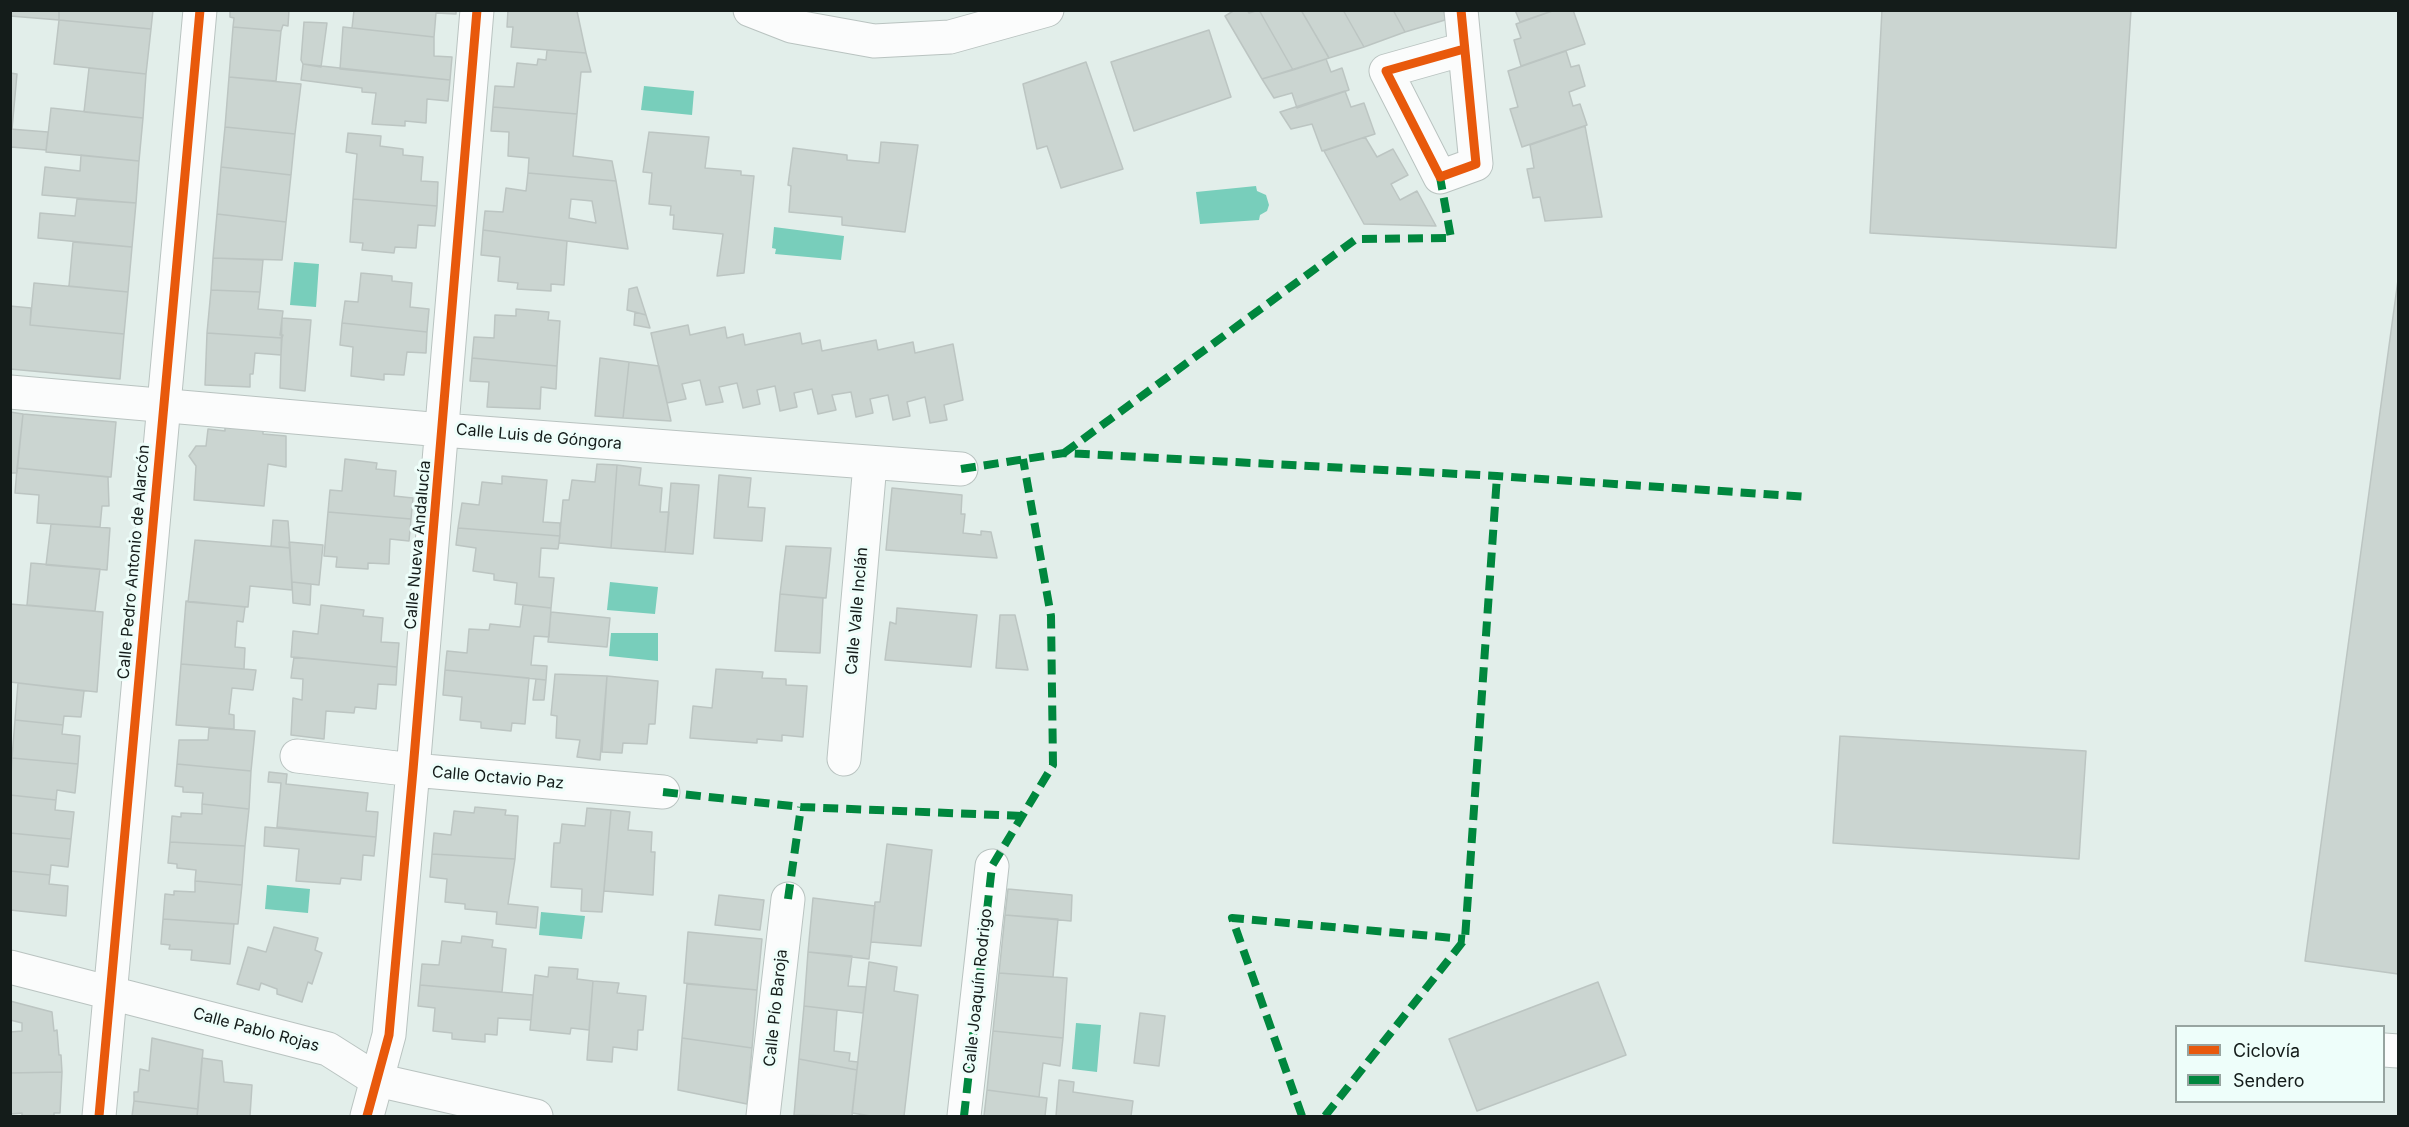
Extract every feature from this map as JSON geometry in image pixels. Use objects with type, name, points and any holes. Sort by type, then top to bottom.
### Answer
[{"type":"street","name":"Calle Pedro Antonio de Alarcón","points":[[99,1116],[200,10]]},
{"type":"street","name":"Calle Nueva Andalucía","points":[[367,1116],[389,1035],[477,10]]},
{"type":"street","points":[[750,10],[791,26],[874,41],[950,37],[1047,10]]},
{"type":"street","points":[[1461,10],[1464,49]]},
{"type":"street","name":"Calle Luis de Góngora","points":[[10,392],[442,430],[870,464],[961,469]]},
{"type":"street","name":"Calle Valle Inclán","points":[[844,759],[870,464]]},
{"type":"street","name":"Calle Octavio Paz","points":[[297,756],[413,770],[663,792]]},
{"type":"street","name":"Calle Joaquín Rodrigo","points":[[964,1116],[993,866]]},
{"type":"street","name":"Calle Pío Baroja","points":[[764,1116],[788,899]]},
{"type":"street","name":"Calle Pablo Rojas","points":[[10,967],[328,1049],[377,1080],[536,1116]]},
{"type":"shaded area","points":[[644,86],[694,91],[692,115],[641,110]]},
{"type":"shaded area","points":[[1256,186],[1257,191],[1266,195],[1269,205],[1267,211],[1260,215],[1259,220],[1200,224],[1196,192]]},
{"type":"shaded area","points":[[774,227],[844,236],[841,260],[775,254],[776,249],[772,248]]},
{"type":"shaded area","points":[[294,262],[319,264],[316,307],[290,305]]},
{"type":"shaded area","points":[[610,582],[658,587],[655,614],[607,610]]},
{"type":"shaded area","points":[[611,633],[658,633],[658,661],[609,656]]},
{"type":"shaded area","points":[[267,885],[310,889],[308,913],[265,909]]},
{"type":"shaded area","points":[[541,912],[585,916],[582,939],[539,935]]},
{"type":"shaded area","points":[[1076,1023],[1101,1025],[1097,1072],[1072,1069]]},
{"type":"building","points":[[10,10],[59,10],[59,20],[10,16]]},
{"type":"building","points":[[59,10],[153,10],[151,29],[59,20]]},
{"type":"building","points":[[230,10],[289,10],[288,26],[283,25],[281,31],[233,27],[234,18],[230,17]]},
{"type":"building","points":[[354,10],[456,10],[456,14],[436,13],[434,37],[352,28]]},
{"type":"building","points":[[508,10],[577,11],[586,53],[511,47],[513,27],[507,27]]},
{"type":"building","points":[[1235,10],[1247,10],[1249,13],[1259,10],[1293,70],[1262,79],[1225,16]]},
{"type":"building","points":[[1259,10],[1301,10],[1329,58],[1293,70]]},
{"type":"building","points":[[1301,10],[1343,10],[1364,47],[1329,58]]},
{"type":"building","points":[[1343,10],[1393,10],[1405,32],[1364,47]]},
{"type":"building","points":[[1393,10],[1444,10],[1445,20],[1405,32]]},
{"type":"building","points":[[1515,10],[1555,10],[1520,22]]},
{"type":"building","points":[[1555,10],[1573,10],[1585,44],[1521,66],[1514,40],[1521,38],[1516,24]]},
{"type":"building","points":[[1882,10],[2131,10],[2116,248],[1870,233]]},
{"type":"building","points":[[59,20],[151,29],[146,74],[54,64]]},
{"type":"building","points":[[304,22],[327,23],[321,67],[303,64],[301,60]]},
{"type":"building","points":[[233,27],[281,31],[276,81],[229,77]]},
{"type":"building","points":[[343,27],[434,37],[434,56],[452,57],[450,80],[340,69]]},
{"type":"building","points":[[1209,30],[1231,97],[1134,131],[1111,62]]},
{"type":"building","points":[[547,50],[586,53],[591,72],[581,72],[577,114],[493,107],[495,86],[514,87],[517,63],[537,65],[538,59],[546,60]]},
{"type":"building","points":[[1566,51],[1571,67],[1579,65],[1585,86],[1569,92],[1573,106],[1580,104],[1587,125],[1522,147],[1510,109],[1518,107],[1508,71]]},
{"type":"building","points":[[1326,59],[1331,72],[1342,68],[1349,90],[1297,108],[1292,93],[1274,98],[1262,79]]},
{"type":"building","points":[[1086,62],[1123,169],[1061,188],[1047,146],[1037,149],[1023,84]]},
{"type":"building","points":[[303,64],[450,80],[448,101],[427,99],[426,123],[405,121],[405,126],[372,124],[376,93],[362,92],[362,88],[301,80]]},
{"type":"building","points":[[89,68],[146,74],[143,118],[84,112]]},
{"type":"building","points":[[10,73],[17,74],[12,129],[10,129]]},
{"type":"building","points":[[229,77],[301,84],[295,134],[225,127]]},
{"type":"building","points":[[1345,91],[1351,107],[1364,103],[1375,134],[1322,151],[1312,124],[1291,129],[1280,112]]},
{"type":"building","points":[[493,107],[577,114],[573,156],[612,161],[616,181],[528,173],[529,158],[508,156],[509,132],[491,131]]},
{"type":"building","points":[[51,108],[143,118],[139,161],[46,152]]},
{"type":"building","points":[[1585,126],[1602,217],[1545,221],[1540,197],[1533,198],[1527,169],[1534,168],[1530,145]]},
{"type":"building","points":[[225,127],[295,134],[291,175],[221,167]]},
{"type":"building","points":[[10,129],[48,132],[46,150],[11,147],[10,154]]},
{"type":"building","points":[[649,132],[709,137],[705,168],[741,171],[741,175],[754,176],[744,273],[717,276],[723,234],[673,229],[674,215],[670,215],[671,206],[649,204],[652,173],[643,172]]},
{"type":"building","points":[[348,133],[381,136],[380,146],[403,149],[403,155],[423,157],[421,181],[438,182],[437,206],[353,199],[357,154],[346,152]]},
{"type":"building","points":[[1365,137],[1377,157],[1393,149],[1408,175],[1391,184],[1400,200],[1417,191],[1436,226],[1364,224],[1324,151]]},
{"type":"building","points":[[881,142],[918,145],[905,232],[842,225],[842,217],[789,212],[791,186],[788,185],[793,148],[847,155],[847,160],[879,163]]},
{"type":"building","points":[[81,155],[139,161],[136,203],[42,195],[45,167],[80,171]]},
{"type":"building","points":[[221,167],[291,175],[286,222],[217,214]]},
{"type":"building","points":[[528,173],[616,181],[628,249],[483,230],[485,211],[503,212],[506,188],[526,191]],"holes":[[[571,199],[592,201],[596,223],[569,218]]]},
{"type":"building","points":[[77,199],[136,203],[132,247],[38,238],[40,213],[75,216]]},
{"type":"building","points":[[353,199],[437,206],[435,226],[418,225],[416,248],[395,247],[394,253],[362,250],[363,243],[350,242]]},
{"type":"building","points":[[217,214],[286,222],[282,260],[213,258]]},
{"type":"building","points":[[483,230],[567,241],[564,285],[551,284],[551,291],[517,289],[518,283],[498,281],[500,257],[481,255]]},
{"type":"building","points":[[73,242],[132,247],[128,292],[69,286]]},
{"type":"building","points":[[213,258],[263,260],[260,292],[211,290]]},
{"type":"building","points":[[361,273],[392,276],[392,281],[412,283],[410,307],[429,309],[427,332],[342,323],[345,301],[358,302]]},
{"type":"building","points":[[2398,280],[2398,974],[2305,961]]},
{"type":"building","points":[[34,283],[128,292],[124,334],[30,325]]},
{"type":"building","points":[[637,287],[646,315],[627,310],[629,289]]},
{"type":"building","points":[[211,290],[260,292],[258,309],[283,311],[280,335],[283,335],[282,338],[207,333]]},
{"type":"building","points":[[10,306],[31,308],[30,325],[124,334],[120,379],[10,369]]},
{"type":"building","points":[[516,309],[549,312],[548,320],[560,321],[557,366],[472,358],[474,337],[494,338],[495,315],[516,316]]},
{"type":"building","points":[[635,312],[646,315],[650,328],[634,325]]},
{"type":"building","points":[[282,318],[311,320],[305,391],[280,388]]},
{"type":"building","points":[[342,323],[427,332],[426,353],[407,352],[404,375],[384,374],[384,380],[351,376],[353,347],[340,345]]},
{"type":"building","points":[[688,325],[690,335],[725,327],[727,338],[743,334],[745,345],[800,333],[802,344],[820,340],[822,351],[876,340],[878,350],[913,342],[915,353],[953,344],[963,400],[944,405],[947,420],[930,423],[925,397],[907,402],[910,416],[893,420],[888,395],[870,399],[873,413],[856,417],[851,392],[832,395],[836,410],[818,414],[812,389],[794,393],[797,407],[780,411],[775,386],[757,390],[760,404],[743,408],[737,383],[719,387],[723,402],[706,405],[700,380],[682,384],[686,399],[667,403],[651,333]]},
{"type":"building","points":[[207,333],[282,338],[281,355],[255,353],[253,374],[250,374],[250,387],[205,385]]},
{"type":"building","points":[[472,358],[557,366],[556,389],[541,387],[540,409],[487,407],[489,382],[470,381]]},
{"type":"building","points":[[600,358],[629,362],[623,418],[595,416]]},
{"type":"building","points":[[629,362],[659,366],[671,421],[623,418]]},
{"type":"building","points":[[10,412],[23,414],[17,473],[10,473]]},
{"type":"building","points":[[23,414],[116,422],[111,477],[17,468]]},
{"type":"building","points":[[225,426],[263,429],[263,434],[286,436],[286,467],[268,464],[264,506],[194,500],[196,466],[189,456],[196,446],[206,446],[208,429],[225,431]]},
{"type":"building","points":[[345,459],[377,463],[376,469],[396,471],[394,496],[413,498],[411,519],[328,512],[330,490],[342,491]]},
{"type":"building","points":[[597,464],[617,465],[611,548],[559,543],[563,500],[569,500],[572,480],[595,482]]},
{"type":"building","points":[[617,465],[641,468],[639,485],[662,488],[660,512],[669,512],[665,552],[611,548]]},
{"type":"building","points":[[17,468],[108,477],[109,506],[102,506],[100,527],[37,523],[39,495],[15,493]]},
{"type":"building","points":[[719,475],[751,478],[748,507],[765,508],[762,541],[714,538]]},
{"type":"building","points":[[502,476],[547,480],[543,522],[560,523],[560,536],[458,528],[462,503],[479,505],[482,482],[502,484]]},
{"type":"building","points":[[671,483],[699,485],[693,554],[665,552]]},
{"type":"building","points":[[892,488],[962,495],[961,514],[965,514],[963,533],[981,535],[981,531],[991,532],[997,558],[886,550]]},
{"type":"building","points":[[328,512],[411,519],[409,541],[390,539],[389,564],[368,563],[368,569],[336,567],[337,557],[324,556]]},
{"type":"building","points":[[273,520],[288,521],[290,548],[271,546]]},
{"type":"building","points":[[51,524],[110,528],[107,570],[46,565]]},
{"type":"building","points":[[458,528],[560,536],[558,549],[541,548],[539,577],[554,578],[551,608],[515,604],[517,583],[494,580],[494,574],[473,571],[476,548],[456,545]]},
{"type":"building","points":[[195,540],[290,548],[292,590],[250,586],[248,607],[188,602]]},
{"type":"building","points":[[289,542],[323,545],[319,585],[292,582]]},
{"type":"building","points":[[786,546],[831,548],[826,598],[780,594]]},
{"type":"building","points":[[31,563],[100,569],[95,611],[27,605]]},
{"type":"building","points":[[292,582],[311,584],[310,605],[293,603]]},
{"type":"building","points":[[780,594],[823,598],[820,653],[775,651]]},
{"type":"building","points":[[186,601],[245,607],[243,622],[237,621],[235,647],[245,648],[244,669],[181,664]]},
{"type":"building","points":[[10,604],[103,612],[97,692],[10,682]]},
{"type":"building","points":[[321,605],[364,610],[363,616],[383,618],[381,642],[399,643],[397,667],[291,657],[293,631],[318,634]]},
{"type":"building","points":[[523,605],[551,608],[549,637],[534,636],[531,665],[547,666],[546,680],[445,670],[447,651],[467,653],[469,629],[489,630],[490,624],[520,627]]},
{"type":"building","points":[[897,608],[977,615],[971,667],[885,660],[890,622],[896,624]]},
{"type":"building","points":[[551,612],[610,618],[607,647],[548,642]]},
{"type":"building","points":[[1000,615],[1015,615],[1028,670],[996,668]]},
{"type":"building","points":[[294,657],[397,667],[396,685],[378,684],[376,709],[355,707],[354,713],[326,711],[324,739],[291,735],[293,698],[302,700],[303,679],[291,678]]},
{"type":"building","points":[[181,664],[256,670],[253,690],[232,688],[229,714],[234,715],[234,729],[176,725]]},
{"type":"building","points":[[716,669],[763,672],[762,678],[786,679],[786,685],[807,686],[803,737],[782,735],[782,741],[757,739],[757,743],[690,738],[693,706],[712,708]]},
{"type":"building","points":[[445,670],[529,678],[525,724],[512,723],[511,731],[481,728],[481,722],[460,720],[462,697],[443,695]]},
{"type":"building","points":[[555,674],[607,676],[600,760],[577,757],[580,740],[556,738],[557,716],[551,715]]},
{"type":"building","points":[[607,676],[658,681],[655,724],[649,724],[647,744],[623,743],[622,753],[602,752]]},
{"type":"building","points":[[536,679],[546,680],[544,700],[533,700]]},
{"type":"building","points":[[18,683],[84,691],[81,717],[64,716],[63,725],[15,720]]},
{"type":"building","points":[[15,720],[63,725],[62,734],[80,736],[78,764],[12,758]]},
{"type":"building","points":[[209,728],[255,731],[251,771],[177,764],[179,740],[208,740]]},
{"type":"building","points":[[1840,736],[2086,751],[2079,859],[1833,843]]},
{"type":"building","points":[[12,758],[78,764],[75,793],[57,790],[56,800],[10,795]]},
{"type":"building","points":[[177,764],[251,771],[249,809],[202,804],[203,793],[183,792],[183,787],[175,786]]},
{"type":"building","points":[[269,772],[287,774],[286,784],[368,793],[366,811],[378,812],[376,837],[277,827],[281,783],[268,782]]},
{"type":"building","points":[[10,795],[56,800],[55,810],[74,812],[71,839],[10,833]]},
{"type":"building","points":[[202,804],[249,809],[245,846],[170,842],[172,816],[181,817],[181,813],[202,814]]},
{"type":"building","points":[[475,807],[506,810],[505,815],[518,816],[515,859],[432,854],[434,833],[451,835],[454,811],[474,813]]},
{"type":"building","points":[[587,808],[611,810],[602,912],[581,911],[582,889],[551,887],[554,843],[560,843],[562,824],[585,826]]},
{"type":"building","points":[[611,810],[630,812],[628,830],[652,832],[651,852],[655,852],[653,895],[604,891]]},
{"type":"building","points":[[265,827],[376,837],[374,856],[363,855],[361,880],[341,878],[340,884],[296,881],[299,849],[264,846]]},
{"type":"building","points":[[10,833],[71,839],[68,867],[51,865],[50,875],[10,871]]},
{"type":"building","points":[[170,842],[245,846],[242,885],[195,881],[196,870],[177,868],[177,864],[168,863]]},
{"type":"building","points":[[887,844],[932,850],[921,946],[871,942],[875,902],[880,902]]},
{"type":"building","points":[[432,854],[515,859],[508,904],[538,907],[536,928],[496,924],[497,912],[465,909],[465,904],[445,902],[447,879],[430,877]]},
{"type":"building","points":[[10,871],[50,875],[49,884],[68,886],[66,916],[10,910]]},
{"type":"building","points":[[195,881],[242,885],[238,924],[163,919],[165,894],[174,895],[174,891],[195,892]]},
{"type":"building","points":[[1008,889],[1072,895],[1071,921],[1005,915]]},
{"type":"building","points":[[719,895],[764,900],[760,930],[715,925]]},
{"type":"building","points":[[813,898],[875,906],[869,959],[808,952]]},
{"type":"building","points":[[1005,915],[1058,919],[1053,977],[999,973]]},
{"type":"building","points":[[163,919],[234,924],[230,964],[191,960],[192,950],[169,949],[170,945],[161,944]]},
{"type":"building","points":[[274,927],[318,938],[315,950],[322,953],[312,984],[308,982],[302,1002],[277,994],[277,989],[261,983],[259,990],[237,984],[248,947],[266,952]]},
{"type":"building","points":[[688,932],[762,939],[757,990],[684,983]]},
{"type":"building","points":[[462,936],[493,940],[492,947],[506,949],[502,992],[420,985],[422,964],[439,965],[442,941],[461,943]]},
{"type":"building","points":[[808,952],[852,956],[848,986],[866,987],[863,1013],[804,1006]]},
{"type":"building","points":[[869,962],[897,967],[894,991],[918,995],[904,1116],[871,1116],[852,1113]]},
{"type":"building","points":[[549,967],[578,969],[577,979],[593,981],[589,1030],[571,1028],[570,1034],[530,1030],[535,975],[548,977]]},
{"type":"building","points":[[999,973],[1067,978],[1063,1038],[993,1031]]},
{"type":"building","points":[[593,981],[619,983],[617,993],[646,996],[643,1030],[638,1030],[637,1050],[613,1047],[612,1062],[587,1060]]},
{"type":"building","points":[[1598,982],[1626,1055],[1477,1111],[1449,1039]]},
{"type":"building","points":[[687,984],[757,990],[752,1048],[682,1038]]},
{"type":"building","points":[[420,985],[533,995],[531,1020],[498,1018],[497,1035],[485,1034],[485,1042],[452,1039],[452,1033],[433,1031],[435,1008],[418,1006]]},
{"type":"building","points":[[10,1001],[52,1012],[54,1031],[57,1030],[62,1072],[10,1073],[10,1032],[22,1031],[22,1023],[10,1020]]},
{"type":"building","points":[[804,1006],[837,1010],[834,1051],[850,1053],[849,1061],[858,1062],[857,1070],[799,1059]]},
{"type":"building","points":[[1140,1013],[1165,1016],[1159,1066],[1134,1063]]},
{"type":"building","points":[[993,1031],[1063,1038],[1060,1066],[1043,1063],[1039,1097],[987,1090]]},
{"type":"building","points":[[152,1038],[203,1050],[198,1109],[134,1101],[134,1092],[138,1092],[140,1069],[149,1071]]},
{"type":"building","points":[[682,1038],[752,1048],[747,1104],[678,1090]]},
{"type":"building","points":[[202,1058],[222,1061],[224,1082],[252,1085],[250,1116],[197,1116]]},
{"type":"building","points":[[799,1059],[857,1070],[852,1116],[794,1115]]},
{"type":"building","points":[[62,1072],[60,1113],[54,1113],[54,1116],[10,1114],[10,1073]]},
{"type":"building","points":[[1059,1080],[1074,1082],[1073,1092],[1133,1101],[1131,1116],[1056,1116]]},
{"type":"building","points":[[987,1090],[1047,1098],[1045,1116],[984,1116]]},
{"type":"building","points":[[134,1101],[198,1109],[197,1116],[132,1116]]},
{"type":"marked path","points":[[1064,453],[1356,239],[1451,238],[1440,177]]},
{"type":"marked path","points":[[961,469],[1064,453],[1497,476],[1809,497]]},
{"type":"marked path","points":[[964,1116],[992,866],[1053,765],[1051,616],[1023,459]]},
{"type":"marked path","points":[[1325,1116],[1465,939],[1497,476]]},
{"type":"marked path","points":[[663,792],[801,807],[1023,816]]},
{"type":"marked path","points":[[788,899],[801,807]]},
{"type":"marked path","points":[[1302,1116],[1232,918],[1465,939]]},
{"type":"cycle path","points":[[99,1116],[200,10]]},
{"type":"cycle path","points":[[367,1116],[389,1035],[477,10]]},
{"type":"cycle path","points":[[1461,10],[1476,164],[1440,177],[1386,71],[1464,49]]}]
